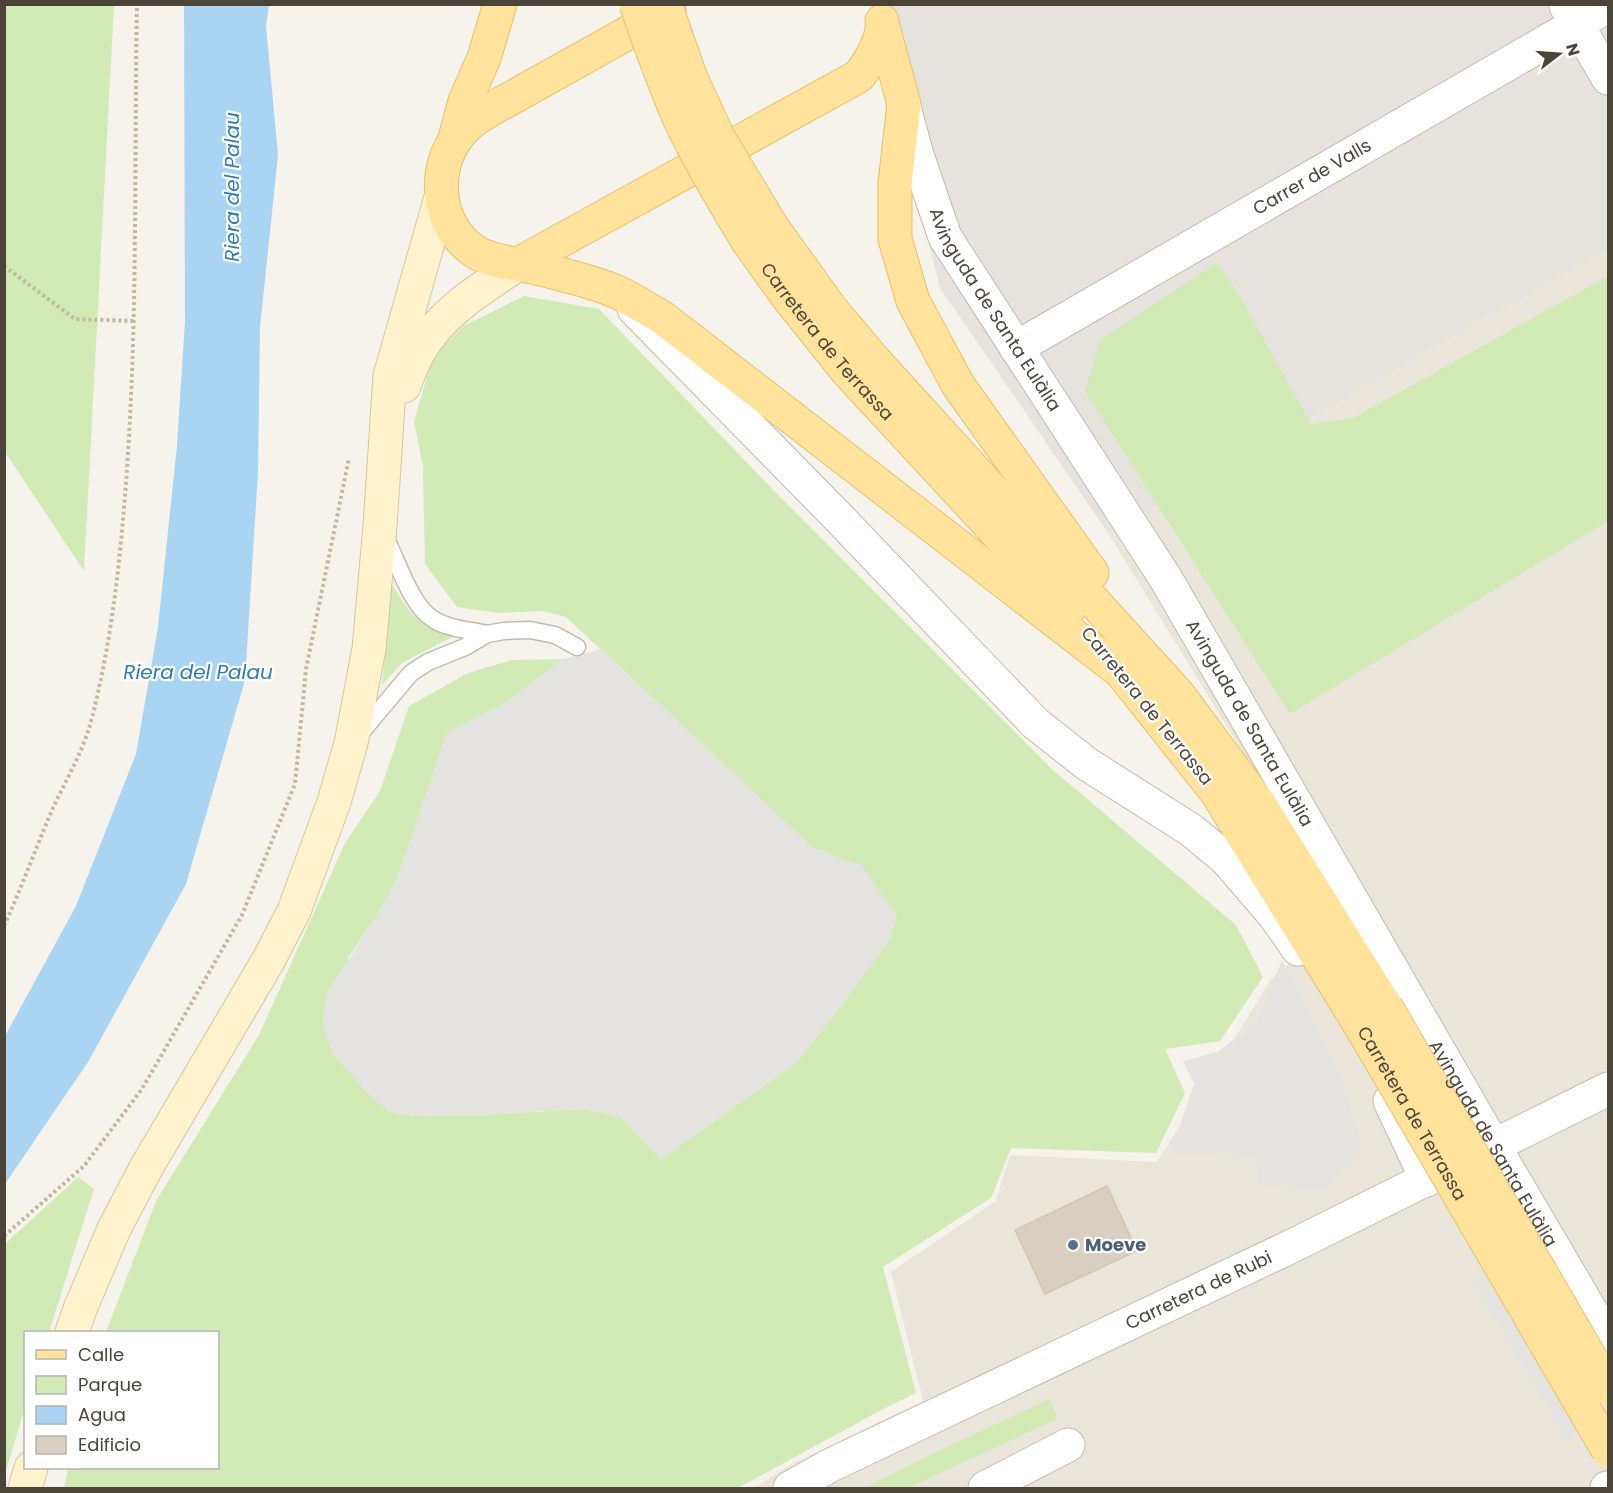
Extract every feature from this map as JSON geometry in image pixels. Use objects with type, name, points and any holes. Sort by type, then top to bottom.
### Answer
[{"type":"main road","points":[[500,4],[484,58],[465,101],[440,178],[441,197],[448,221],[466,244],[485,257],[520,264],[619,293],[663,318],[1125,675]]},
{"type":"main road","name":"Carretera de Terrassa","points":[[636,4],[681,122],[718,192],[831,309],[875,361],[1178,694],[1258,802],[1386,1007],[1608,1388]]},
{"type":"main road","name":"Carretera de Terrassa","points":[[665,4],[690,76],[787,297],[847,371],[1125,675],[1217,793],[1362,1028],[1608,1450]]},
{"type":"main road","points":[[453,143],[466,126],[488,111],[678,4]]},
{"type":"main road","points":[[881,16],[904,104],[895,183],[895,239],[913,301],[958,385],[1178,694]]},
{"type":"main road","points":[[386,433],[421,347],[456,308],[483,287],[520,264],[859,76],[873,57],[881,16]]},
{"type":"main road","points":[[72,1331],[114,1229],[268,961],[294,911],[334,802],[351,743],[369,649],[390,376],[441,197]]},
{"type":"main road","points":[[25,1488],[30,1469]]},
{"type":"street","name":"Carrer de Valls","points":[[1016,348],[1571,14],[1608,6]]},
{"type":"street","points":[[1571,14],[1608,78]]},
{"type":"street","name":"Avinguda de Santa Eulàlia","points":[[904,104],[917,155],[945,237],[1166,579],[1608,1340]]},
{"type":"street","points":[[619,293],[1035,723],[1087,764],[1191,830],[1226,859],[1275,916],[1298,947],[1377,1074],[1427,1180]]},
{"type":"street","name":"Carretera de Rubi","points":[[790,1488],[831,1465],[1427,1180],[1608,1089]]},
{"type":"street","points":[[985,1488],[1068,1445]]},
{"type":"lane","points":[[380,526],[419,606],[432,619],[488,634]]},
{"type":"lane","points":[[351,743],[411,674],[428,662],[465,647],[488,634],[530,630],[555,635],[577,647]]},
{"type":"path","points":[[4,926],[26,880],[52,810],[89,728],[102,671],[121,553],[135,321],[136,4]]},
{"type":"path","points":[[4,266],[75,319],[135,321]]},
{"type":"path","points":[[4,1236],[84,1166],[142,1089],[242,915],[295,784],[306,669],[351,453]]},
{"type":"shaded area","points":[[887,5],[1608,5],[1608,250],[1108,533],[940,288],[909,167],[895,14]]},
{"type":"shaded area","points":[[1608,250],[1608,1488],[754,1488],[792,1464],[923,1401],[891,1272],[996,1201],[1010,1155],[1157,1162],[1272,978],[1344,917],[1108,533]]},
{"type":"shaded area","points":[[602,649],[812,847],[861,865],[897,916],[891,937],[796,1063],[661,1159],[621,1117],[581,1109],[414,1116],[388,1111],[367,1093],[333,1054],[322,1025],[327,992],[378,914],[397,879],[447,732],[503,704],[564,659]]},
{"type":"shaded area","points":[[1282,960],[1343,1082],[1363,1149],[1325,1190],[1260,1186],[1255,1157],[1171,1153],[1194,1084],[1183,1061],[1217,1052],[1255,1025]]},
{"type":"shaded area","points":[[1491,1269],[1587,1428],[1566,1440],[1473,1284]]},
{"type":"green space","points":[[4,5],[114,5],[84,571],[5,452]]},
{"type":"green space","points":[[1217,263],[1238,293],[1311,424],[1353,418],[1608,276],[1608,521],[1290,714],[1085,391],[1100,340]]},
{"type":"green space","points":[[524,296],[599,309],[781,498],[1053,770],[1236,925],[1263,977],[1220,1041],[1165,1049],[1185,1093],[1156,1153],[1011,1148],[991,1198],[883,1267],[916,1393],[738,1488],[64,1488],[68,1469],[219,1469],[219,1331],[106,1331],[156,1201],[259,1035],[345,843],[380,791],[409,706],[468,673],[512,660],[564,659],[503,704],[447,733],[397,879],[378,914],[348,958],[388,1111],[414,1116],[581,1109],[621,1117],[661,1159],[796,1063],[891,937],[861,865],[812,847],[566,617],[543,611],[499,613],[457,607],[425,564],[423,467],[414,421],[433,357],[463,326]]},
{"type":"green space","points":[[392,584],[404,604],[424,624],[454,636],[402,663],[382,685]]},
{"type":"green space","points":[[78,1177],[94,1189],[49,1331],[24,1331],[24,1410],[5,1474],[5,1244]]},
{"type":"green space","points":[[1050,1399],[1057,1419],[908,1488],[864,1488],[938,1451]]},
{"type":"water","name":"Riera del Palau","points":[[184,5],[269,5],[266,26],[278,155],[260,327],[258,472],[245,680],[186,884],[88,1062],[5,1184],[5,1036],[76,906],[136,754],[158,627],[177,446],[185,321]]},
{"type":"building","points":[[1107,1186],[1137,1251],[1045,1294],[1015,1230]]},
{"type":"place","name":"Moeve","points":[[1073,1245]]}]
